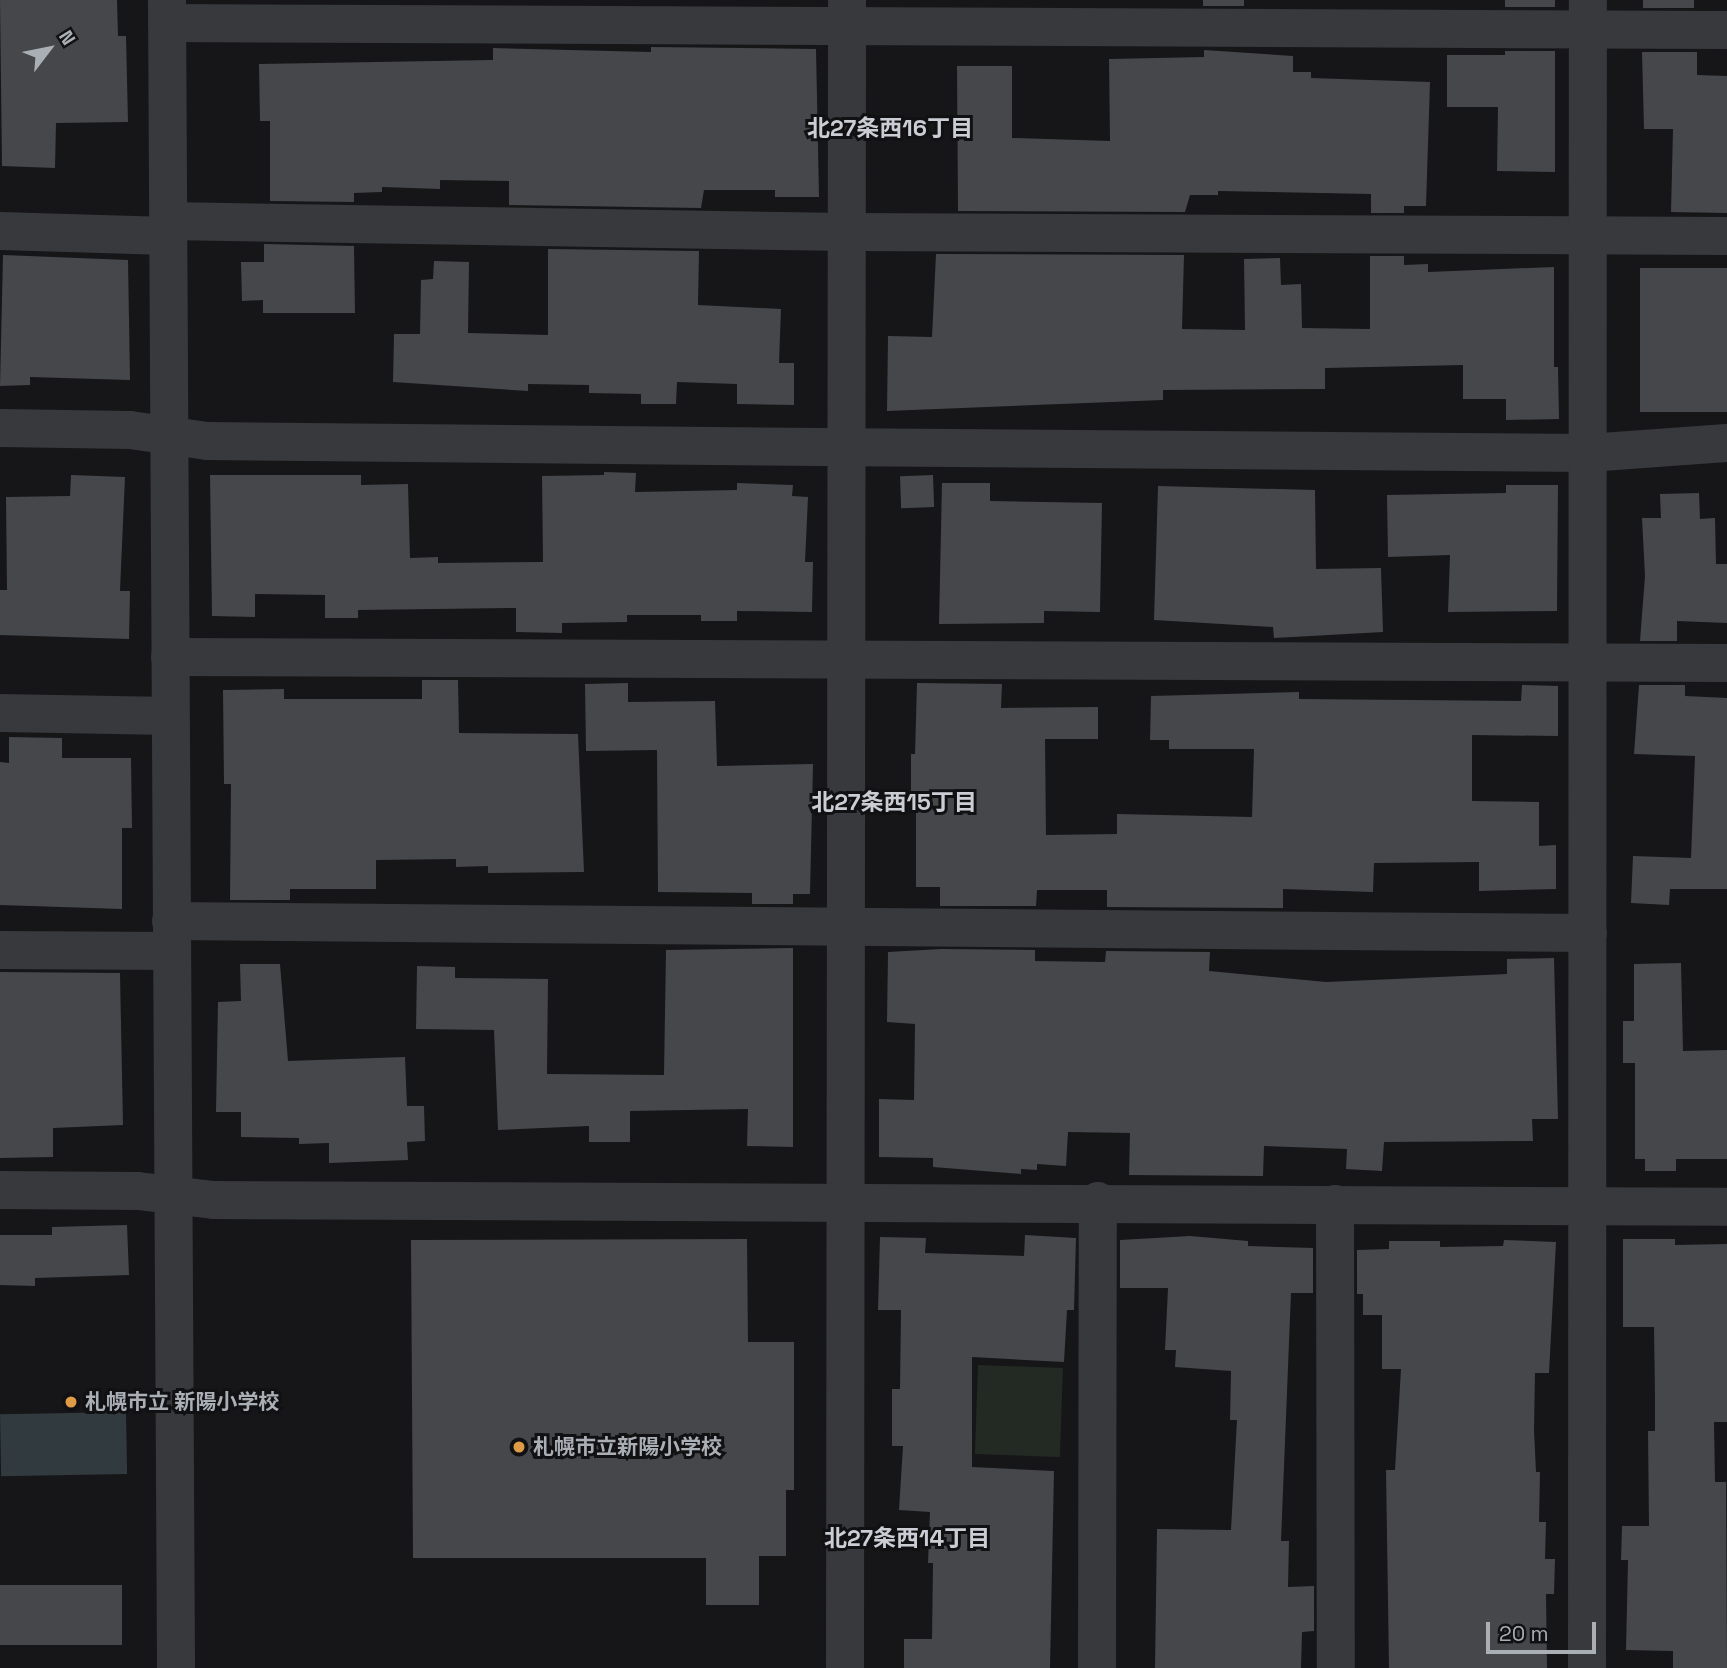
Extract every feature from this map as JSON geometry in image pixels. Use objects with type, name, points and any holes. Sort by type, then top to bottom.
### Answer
[{"type":"street","points":[[176,1668],[167,11],[1588,14],[1727,30]]},
{"type":"street","points":[[845,1668],[847,13]]},
{"type":"street","points":[[1587,1668],[1588,14]]},
{"type":"street","points":[[0,231],[168,228],[1727,236]]},
{"type":"street","points":[[0,428],[130,430],[207,441],[847,447],[1588,453],[1727,443]]},
{"type":"street","points":[[170,657],[1588,665],[1727,663]]},
{"type":"street","points":[[0,713],[170,716]]},
{"type":"street","points":[[0,950],[171,936],[846,928],[1588,933]]},
{"type":"street","points":[[0,1190],[173,1195],[213,1200],[847,1203],[1098,1201],[1727,1207]]},
{"type":"street","points":[[1097,1668],[1098,1201]]},
{"type":"street","points":[[1335,1205],[1336,1668]]},
{"type":"shaded area","points":[[978,1365],[1063,1368],[1060,1457],[975,1454]]},
{"type":"shaded area","points":[[126,1412],[127,1474],[1,1476],[0,1414]]},
{"type":"building","points":[[0,0],[117,0],[118,36],[126,36],[128,122],[56,123],[55,168],[2,166]]},
{"type":"building","points":[[1203,0],[1244,0],[1244,6],[1203,6]]},
{"type":"building","points":[[1505,0],[1555,0],[1555,7],[1505,7]]},
{"type":"building","points":[[1643,0],[1694,0],[1694,8],[1643,8]]},
{"type":"building","points":[[651,47],[816,49],[819,197],[775,197],[775,190],[704,190],[701,208],[509,205],[509,181],[440,180],[440,189],[382,187],[382,192],[354,193],[354,202],[270,201],[270,121],[260,121],[259,64],[493,60],[493,48],[651,52]]},
{"type":"building","points":[[1204,50],[1293,56],[1293,72],[1311,72],[1311,78],[1430,82],[1426,206],[1404,206],[1404,213],[1371,213],[1371,194],[1218,191],[1218,195],[1190,195],[1185,212],[958,211],[957,66],[1012,66],[1012,138],[1110,141],[1109,59],[1204,57]]},
{"type":"building","points":[[1505,51],[1555,51],[1555,172],[1497,171],[1498,107],[1447,107],[1447,55],[1505,55]]},
{"type":"building","points":[[1642,52],[1697,52],[1697,75],[1727,76],[1727,213],[1671,212],[1673,129],[1644,129]]},
{"type":"building","points":[[264,244],[354,246],[355,313],[263,313],[263,300],[242,301],[241,262],[264,262]]},
{"type":"building","points":[[548,249],[699,251],[698,305],[781,309],[779,363],[794,363],[794,405],[737,404],[737,384],[677,382],[676,404],[641,404],[641,394],[589,393],[589,385],[528,384],[528,391],[393,382],[394,334],[420,334],[421,280],[433,279],[434,261],[469,262],[468,333],[548,335]]},
{"type":"building","points":[[936,254],[1184,255],[1182,329],[1245,330],[1244,259],[1280,258],[1281,285],[1301,284],[1302,328],[1370,329],[1370,256],[1404,256],[1404,265],[1428,264],[1428,272],[1554,267],[1554,367],[1558,367],[1559,419],[1506,420],[1506,399],[1463,399],[1463,365],[1325,368],[1325,389],[1163,390],[1163,400],[887,411],[888,336],[932,337]]},
{"type":"building","points":[[3,255],[128,260],[130,380],[30,377],[30,385],[0,386]]},
{"type":"building","points":[[1640,268],[1727,268],[1727,412],[1640,412]]},
{"type":"building","points":[[604,472],[636,473],[635,492],[737,490],[737,483],[793,485],[792,496],[808,497],[805,562],[813,562],[812,612],[737,611],[737,621],[701,621],[701,615],[627,615],[627,622],[562,623],[562,633],[516,632],[516,608],[358,610],[358,618],[325,618],[325,595],[255,594],[255,617],[212,616],[210,475],[361,475],[361,485],[408,484],[410,558],[438,557],[438,563],[543,562],[542,476],[604,475]]},
{"type":"building","points":[[71,475],[125,477],[120,591],[130,591],[129,639],[0,635],[0,590],[7,590],[6,497],[70,496]]},
{"type":"building","points":[[933,475],[934,507],[901,508],[900,476]]},
{"type":"building","points":[[942,483],[990,483],[990,501],[1102,503],[1100,612],[1044,611],[1044,623],[939,624]]},
{"type":"building","points":[[1506,485],[1558,485],[1557,611],[1448,612],[1450,555],[1388,557],[1387,495],[1506,493]]},
{"type":"building","points":[[1158,486],[1315,490],[1316,569],[1381,568],[1383,632],[1274,638],[1273,627],[1154,620]]},
{"type":"building","points":[[1699,493],[1700,519],[1715,518],[1716,564],[1727,564],[1727,623],[1677,621],[1677,641],[1640,641],[1645,576],[1642,518],[1661,518],[1660,494]]},
{"type":"building","points":[[422,680],[458,680],[459,733],[578,734],[584,872],[488,873],[488,866],[456,867],[456,859],[376,860],[376,889],[290,889],[290,900],[230,900],[231,784],[224,784],[223,690],[284,689],[284,699],[422,699]]},
{"type":"building","points":[[628,683],[628,702],[715,701],[717,766],[813,764],[810,894],[793,894],[793,904],[752,904],[752,893],[658,892],[657,750],[586,751],[585,684]]},
{"type":"building","points":[[917,683],[1002,684],[1001,708],[1098,707],[1098,739],[1045,739],[1046,835],[1117,834],[1117,814],[1252,817],[1254,749],[1169,749],[1169,740],[1150,740],[1151,696],[1299,692],[1299,699],[1521,701],[1522,685],[1558,686],[1558,736],[1472,735],[1472,801],[1539,802],[1539,846],[1556,845],[1556,889],[1479,891],[1479,862],[1374,863],[1373,892],[1283,889],[1283,908],[1107,907],[1107,890],[1037,890],[1036,906],[940,906],[940,887],[916,887],[916,796],[911,796],[911,754],[915,754]]},
{"type":"building","points":[[1639,685],[1685,685],[1685,696],[1727,698],[1727,889],[1670,889],[1669,905],[1631,903],[1633,856],[1691,858],[1695,756],[1634,754]]},
{"type":"building","points":[[9,737],[62,738],[62,758],[131,758],[132,828],[122,828],[122,909],[0,905],[0,762],[9,763]]},
{"type":"building","points":[[793,948],[793,1147],[747,1146],[748,1109],[630,1111],[630,1142],[589,1142],[589,1126],[498,1130],[494,1030],[416,1029],[417,966],[455,967],[455,978],[548,979],[547,1074],[664,1075],[666,950]]},
{"type":"building","points":[[941,949],[1035,950],[1035,961],[1105,962],[1106,951],[1210,952],[1209,971],[1326,982],[1507,974],[1507,959],[1554,958],[1558,1119],[1532,1119],[1533,1141],[1384,1142],[1382,1171],[1346,1169],[1347,1149],[1264,1146],[1263,1176],[1129,1175],[1130,1133],[1068,1132],[1066,1166],[1037,1164],[1037,1170],[1021,1169],[1021,1174],[933,1167],[933,1158],[879,1157],[879,1099],[914,1100],[915,1024],[887,1022],[888,952]]},
{"type":"building","points":[[1681,963],[1683,1051],[1727,1050],[1727,1159],[1676,1159],[1676,1171],[1645,1171],[1645,1159],[1635,1159],[1635,1063],[1623,1063],[1623,1021],[1634,1021],[1634,964]]},
{"type":"building","points":[[240,964],[280,964],[288,1061],[405,1057],[407,1106],[424,1106],[425,1141],[407,1142],[408,1160],[329,1163],[329,1143],[299,1144],[299,1138],[241,1137],[241,1112],[216,1112],[218,1002],[241,1001]]},
{"type":"building","points":[[0,972],[120,973],[123,1125],[53,1128],[53,1157],[0,1158]]},
{"type":"building","points":[[127,1225],[129,1275],[35,1278],[35,1286],[0,1285],[0,1235],[52,1235],[52,1227]]},
{"type":"building","points":[[1025,1235],[1076,1238],[1074,1310],[1067,1310],[1064,1362],[972,1357],[972,1467],[1054,1471],[1050,1668],[904,1668],[904,1639],[932,1639],[933,1563],[928,1563],[930,1512],[899,1510],[903,1446],[892,1446],[892,1389],[900,1389],[901,1310],[878,1310],[880,1237],[926,1238],[925,1253],[1024,1256]]},
{"type":"building","points":[[1190,1236],[1248,1241],[1248,1246],[1313,1248],[1313,1293],[1291,1293],[1281,1541],[1289,1541],[1288,1587],[1314,1586],[1314,1631],[1302,1632],[1301,1668],[1155,1668],[1157,1529],[1231,1530],[1237,1420],[1230,1420],[1231,1371],[1175,1367],[1176,1350],[1165,1350],[1168,1288],[1120,1288],[1120,1240]]},
{"type":"building","points":[[747,1239],[748,1342],[794,1342],[794,1490],[786,1490],[786,1556],[759,1556],[759,1605],[706,1605],[706,1558],[413,1558],[411,1240]]},
{"type":"building","points":[[1623,1239],[1675,1239],[1675,1245],[1727,1244],[1727,1422],[1714,1422],[1715,1482],[1726,1482],[1727,1668],[1673,1668],[1673,1651],[1626,1650],[1628,1560],[1621,1560],[1622,1526],[1649,1526],[1648,1431],[1655,1431],[1655,1397],[1654,1327],[1623,1327]]},
{"type":"building","points":[[1504,1240],[1556,1242],[1549,1373],[1535,1373],[1534,1430],[1536,1472],[1540,1472],[1539,1522],[1546,1522],[1545,1559],[1555,1559],[1554,1594],[1546,1594],[1547,1668],[1389,1668],[1386,1470],[1395,1470],[1401,1369],[1382,1369],[1382,1315],[1363,1315],[1363,1294],[1357,1294],[1357,1250],[1389,1249],[1389,1241],[1440,1241],[1440,1247],[1503,1246]]},
{"type":"building","points":[[0,1585],[122,1585],[122,1645],[0,1645]]},
{"type":"place","name":"札幌市立 新陽小学校","points":[[71,1402]]},
{"type":"place","name":"札幌市立新陽小学校","points":[[519,1447]]},
{"type":"district","name":"北27条西16丁目","points":[[890,128]]},
{"type":"district","name":"北27条西15丁目","points":[[894,802]]},
{"type":"district","name":"北27条西14丁目","points":[[907,1538]]}]
